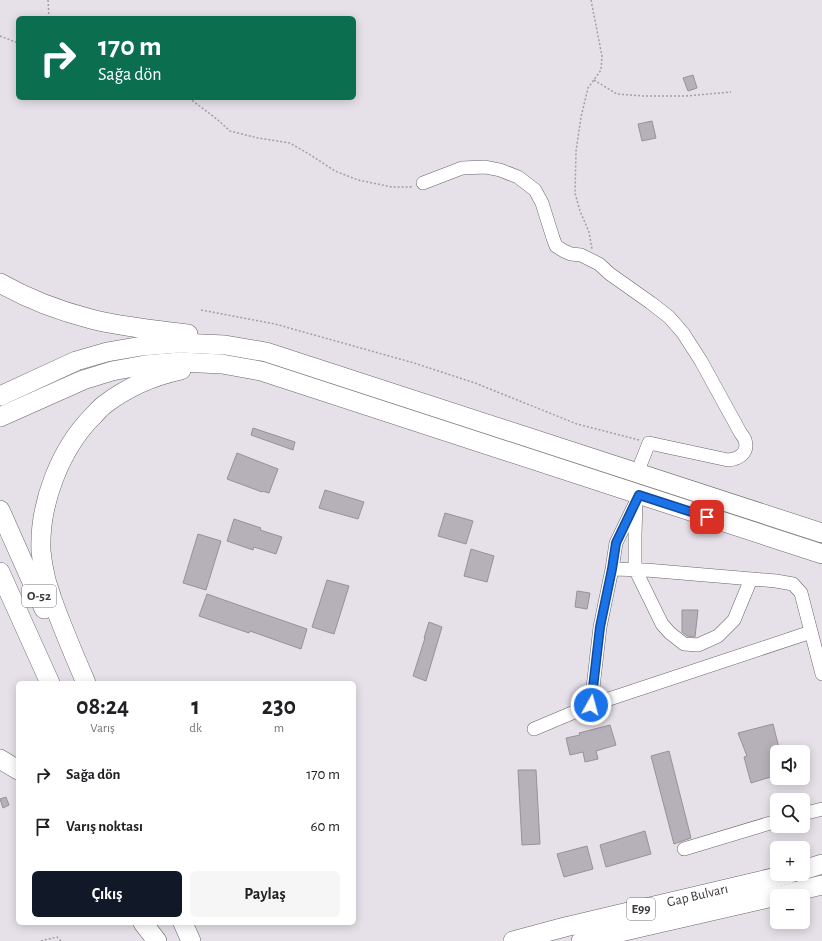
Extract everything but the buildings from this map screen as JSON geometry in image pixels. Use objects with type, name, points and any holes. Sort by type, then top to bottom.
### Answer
[{"type":"highway","points":[[0,283],[14,291],[55,308],[91,319],[136,328],[224,339],[267,350],[331,374]]},
{"type":"highway","points":[[0,396],[76,361],[107,352],[142,346],[172,344],[224,345],[266,352],[822,532]]},
{"type":"highway","points":[[0,417],[83,380],[112,371],[145,365],[180,362],[222,364],[261,371],[638,498],[822,554]]},
{"type":"highway","points":[[85,681],[59,619],[45,577],[41,552],[42,527],[54,480],[62,459],[86,423],[103,406],[122,393],[164,374],[185,369],[229,369],[259,374],[325,392]]},
{"type":"highway","name":"O-52","points":[[0,510],[76,681]]},
{"type":"highway","points":[[762,535],[822,559]]},
{"type":"highway","name":"O-52","points":[[0,572],[49,681]]},
{"type":"highway","points":[[0,759],[16,769]]},
{"type":"highway","points":[[810,868],[822,865]]},
{"type":"highway","name":"Gap Bulvarı","points":[[513,941],[564,927],[770,879]]},
{"type":"highway","name":"Gap Bulvarı","points":[[809,889],[822,886]]},
{"type":"highway","name":"Gap Bulvarı","points":[[581,941],[770,898]]},
{"type":"highway","points":[[145,925],[158,941]]},
{"type":"highway","points":[[152,925],[158,941]]},
{"type":"highway","points":[[184,925],[191,941]]},
{"type":"street","points":[[423,183],[462,168],[485,167],[500,170],[518,177],[535,190],[542,203],[552,238],[556,246],[571,254],[581,255],[599,264],[610,274],[669,317],[683,333],[701,361],[745,441],[745,447],[742,455],[737,459],[728,460],[649,443],[637,473]]},
{"type":"street","points":[[591,705],[600,627],[616,543],[638,498]]},
{"type":"street","points":[[638,498],[635,535],[635,569],[662,624],[670,633],[684,644],[698,645],[718,636],[734,620],[751,579]]},
{"type":"street","points":[[612,569],[635,569],[776,581],[793,584],[801,593],[822,674]]},
{"type":"street","points":[[534,729],[591,705],[811,632]]},
{"type":"street","points":[[810,812],[822,809]]},
{"type":"street","points":[[684,849],[770,823]]},
{"type":"path","points":[[48,0],[49,16]]},
{"type":"path","points":[[590,259],[593,251],[589,232],[580,211],[575,193],[576,150],[581,117],[588,88],[601,70],[602,56],[591,0]]},
{"type":"path","points":[[0,36],[16,42]]},
{"type":"path","points":[[594,80],[617,94],[643,96],[686,96],[731,92]]},
{"type":"path","points":[[192,100],[230,131],[258,138],[290,143],[335,172],[358,180],[392,187],[410,187],[423,183]]},
{"type":"path","points":[[201,310],[275,324],[414,363],[475,383],[577,424],[649,443]]},
{"type":"path","points":[[41,941],[57,937],[61,941]]},
{"type":"route","points":[[591,705],[600,627],[616,543],[639,495],[707,517]]}]
